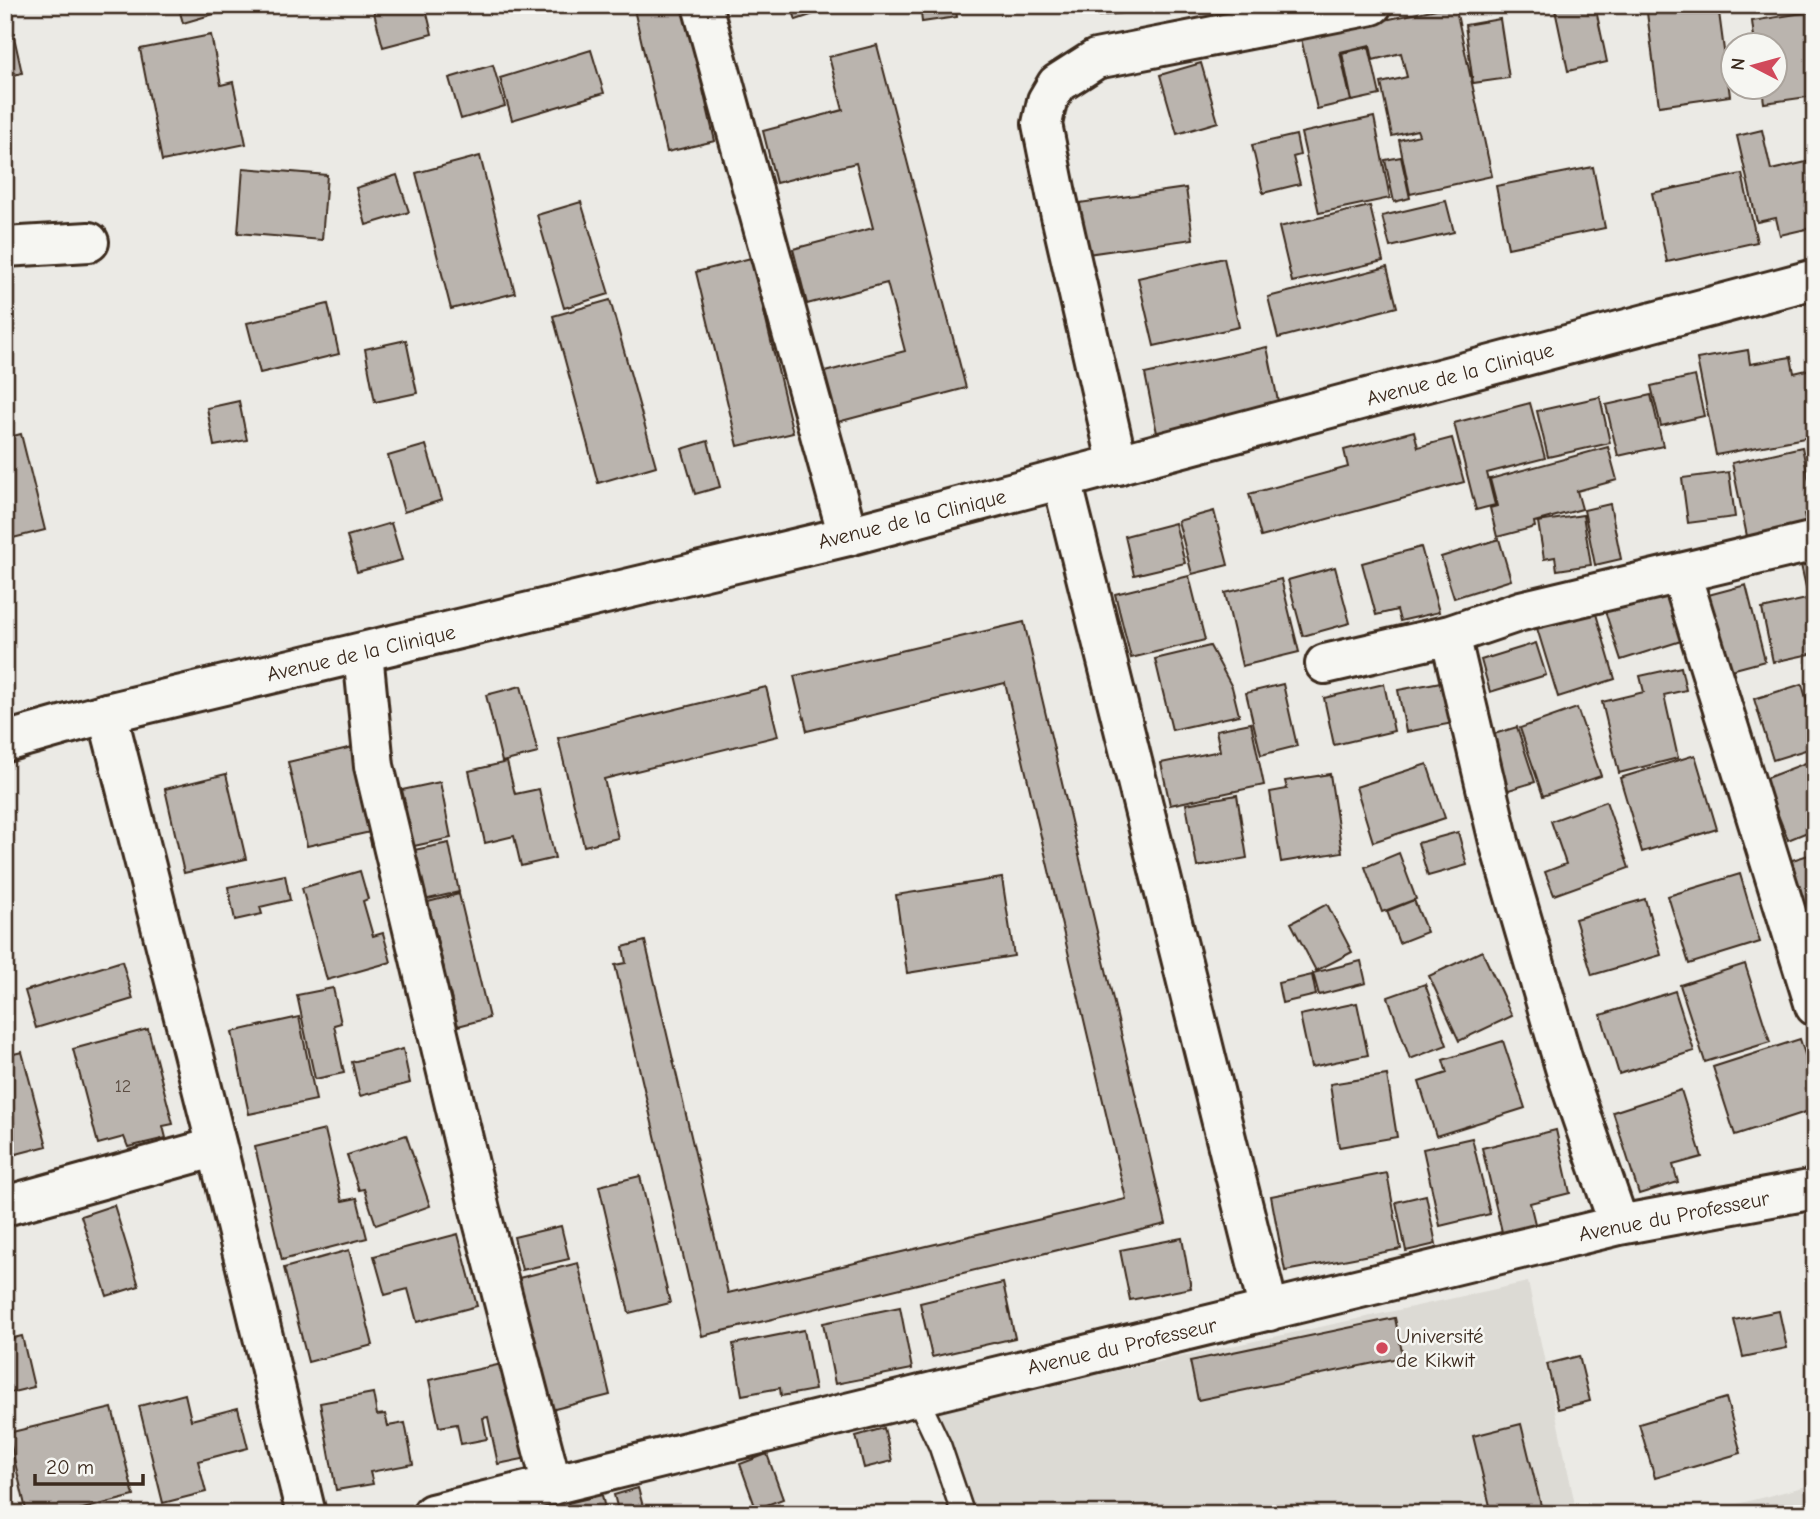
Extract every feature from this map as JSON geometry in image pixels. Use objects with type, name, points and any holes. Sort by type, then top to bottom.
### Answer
[{"type":"street","points":[[702,5],[848,536]]},
{"type":"street","points":[[1118,465],[1053,182],[1042,124],[1047,101],[1058,84],[1096,59],[1372,5]]},
{"type":"street","points":[[5,247],[89,242]]},
{"type":"street","name":"Avenue de la Clinique","points":[[5,742],[107,713],[848,536],[1815,279]]},
{"type":"street","points":[[1062,480],[1269,1311]]},
{"type":"street","points":[[1325,664],[1450,635],[1521,611],[1815,541]]},
{"type":"street","points":[[1681,573],[1815,1006]]},
{"type":"street","points":[[1450,635],[1499,842],[1566,1071],[1619,1225]]},
{"type":"street","points":[[363,653],[374,766],[477,1196],[552,1485]]},
{"type":"street","points":[[107,713],[217,1147],[306,1514]]},
{"type":"street","points":[[5,1206],[217,1147]]},
{"type":"street","name":"Avenue du Professeur","points":[[432,1514],[1619,1225],[1815,1189]]},
{"type":"lane","points":[[916,1395],[940,1446],[963,1514]]},
{"type":"shaded area","name":"Université de Kikwit","points":[[1528,1282],[1577,1514],[951,1514],[917,1414]]},
{"type":"shaded area","points":[[1815,1484],[1815,1514],[1698,1514]]},
{"type":"building","points":[[5,5],[22,73],[5,77]]},
{"type":"building","points":[[178,5],[230,5],[231,9],[183,23]]},
{"type":"building","points":[[372,5],[425,5],[432,34],[383,47]]},
{"type":"building","points":[[633,5],[683,5],[715,141],[667,152]]},
{"type":"building","points":[[791,5],[841,5],[796,20]]},
{"type":"building","points":[[876,5],[915,5],[878,12]]},
{"type":"building","points":[[920,5],[955,5],[957,17],[922,22]]},
{"type":"building","points":[[959,5],[1003,5],[960,10]]},
{"type":"building","points":[[1098,5],[1161,5],[1161,8],[1100,16]]},
{"type":"building","points":[[1455,5],[1492,176],[1410,194],[1399,140],[1419,135],[1417,130],[1392,136],[1381,83],[1407,77],[1401,53],[1373,60],[1370,45],[1340,52],[1351,101],[1317,109],[1301,38]]},
{"type":"building","points":[[1554,5],[1595,5],[1607,62],[1568,71]]},
{"type":"building","points":[[1646,5],[1718,5],[1722,32],[1718,32],[1718,98],[1659,106]]},
{"type":"building","points":[[1815,11],[1815,96],[1788,100],[1788,32],[1753,32],[1752,21]]},
{"type":"building","points":[[1500,19],[1509,78],[1473,83],[1465,25]]},
{"type":"building","points":[[211,35],[221,85],[233,82],[246,144],[162,161],[140,49]]},
{"type":"building","points":[[877,45],[966,388],[834,423],[821,373],[905,351],[887,283],[807,304],[793,249],[873,228],[856,163],[776,183],[763,131],[843,110],[829,57]]},
{"type":"building","points":[[1369,47],[1380,95],[1352,101],[1342,53]]},
{"type":"building","points":[[591,50],[604,93],[512,120],[500,78]]},
{"type":"building","points":[[1201,63],[1218,122],[1177,134],[1160,75]]},
{"type":"building","points":[[493,65],[505,106],[461,119],[449,78]]},
{"type":"building","points":[[1374,117],[1390,198],[1319,213],[1301,133]]},
{"type":"building","points":[[1762,130],[1771,170],[1815,160],[1815,227],[1780,235],[1776,218],[1757,222],[1737,136]]},
{"type":"building","points":[[1296,135],[1300,155],[1293,157],[1300,184],[1263,193],[1252,145]]},
{"type":"building","points":[[480,156],[515,293],[451,309],[416,173]]},
{"type":"building","points":[[1401,157],[1410,198],[1394,202],[1385,160]]},
{"type":"building","points":[[1593,167],[1605,228],[1508,248],[1496,186]]},
{"type":"building","points":[[243,168],[327,175],[322,240],[238,233]]},
{"type":"building","points":[[1742,174],[1757,242],[1667,262],[1652,193]]},
{"type":"building","points":[[397,175],[409,212],[366,225],[356,188]]},
{"type":"building","points":[[1186,188],[1193,239],[1087,254],[1079,203]]},
{"type":"building","points":[[1446,201],[1454,232],[1390,247],[1382,216]]},
{"type":"building","points":[[581,202],[609,294],[564,308],[537,215]]},
{"type":"building","points":[[1370,206],[1383,261],[1292,282],[1279,227]]},
{"type":"building","points":[[751,258],[793,433],[738,446],[696,272]]},
{"type":"building","points":[[1224,258],[1239,327],[1154,346],[1138,278]]},
{"type":"building","points":[[1387,267],[1397,307],[1278,338],[1268,297]]},
{"type":"building","points":[[610,300],[656,466],[598,483],[553,316]]},
{"type":"building","points":[[328,304],[339,354],[260,373],[247,323]]},
{"type":"building","points":[[406,340],[417,393],[375,402],[365,349]]},
{"type":"building","points":[[1267,347],[1279,406],[1157,433],[1145,374]]},
{"type":"building","points":[[1748,350],[1750,364],[1791,357],[1794,373],[1815,368],[1815,436],[1716,455],[1697,359]]},
{"type":"building","points":[[1695,376],[1704,416],[1661,426],[1651,386]]},
{"type":"building","points":[[1651,395],[1663,446],[1618,456],[1606,405]]},
{"type":"building","points":[[1600,397],[1610,443],[1548,457],[1537,411]]},
{"type":"building","points":[[239,401],[247,440],[214,446],[207,408]]},
{"type":"building","points":[[1530,403],[1545,458],[1487,473],[1495,505],[1476,510],[1454,423]]},
{"type":"building","points":[[1414,431],[1418,447],[1452,438],[1464,482],[1261,537],[1249,494],[1348,467],[1344,450]]},
{"type":"building","points":[[21,434],[45,530],[5,540],[5,438]]},
{"type":"building","points":[[708,441],[720,487],[695,494],[682,449]]},
{"type":"building","points":[[426,445],[442,500],[404,512],[388,456]]},
{"type":"building","points":[[1608,447],[1617,480],[1577,491],[1582,509],[1534,522],[1535,527],[1497,537],[1490,508],[1497,506],[1490,479]]},
{"type":"building","points":[[1802,447],[1815,510],[1804,514],[1808,533],[1749,546],[1732,463]]},
{"type":"building","points":[[1729,472],[1735,517],[1688,523],[1682,478]]},
{"type":"building","points":[[1610,504],[1621,559],[1595,565],[1584,510]]},
{"type":"building","points":[[1214,511],[1228,565],[1192,574],[1178,521]]},
{"type":"building","points":[[1583,515],[1591,565],[1557,570],[1555,557],[1544,559],[1538,522]]},
{"type":"building","points":[[391,523],[402,560],[357,572],[347,536]]},
{"type":"building","points":[[1175,523],[1185,563],[1134,575],[1125,536]]},
{"type":"building","points":[[1499,539],[1511,580],[1454,598],[1441,557]]},
{"type":"building","points":[[1421,547],[1439,612],[1400,621],[1397,610],[1376,615],[1362,563]]},
{"type":"building","points":[[1815,553],[1815,594],[1808,596],[1799,556]]},
{"type":"building","points":[[1335,567],[1350,623],[1303,636],[1288,580]]},
{"type":"building","points":[[1189,576],[1205,640],[1131,658],[1115,594]]},
{"type":"building","points":[[1281,579],[1299,652],[1242,666],[1225,593]]},
{"type":"building","points":[[1746,585],[1765,661],[1716,674],[1697,598]]},
{"type":"building","points":[[1668,588],[1684,640],[1621,660],[1604,608]]},
{"type":"building","points":[[1815,597],[1815,653],[1773,662],[1762,609]]},
{"type":"building","points":[[1594,607],[1615,679],[1558,697],[1536,625]]},
{"type":"building","points":[[1024,622],[1166,1224],[702,1336],[615,965],[626,963],[623,947],[645,941],[728,1293],[1126,1199],[1005,683],[807,731],[794,676]]},
{"type":"building","points":[[1536,643],[1546,675],[1490,692],[1481,660]]},
{"type":"building","points":[[1210,646],[1232,687],[1239,715],[1172,730],[1155,659]]},
{"type":"building","points":[[1681,667],[1686,690],[1664,695],[1678,758],[1619,773],[1602,702],[1644,692],[1640,676]]},
{"type":"building","points":[[1446,681],[1453,723],[1406,732],[1398,690]]},
{"type":"building","points":[[1283,684],[1297,746],[1261,755],[1246,693]]},
{"type":"building","points":[[1384,684],[1394,731],[1334,745],[1324,698]]},
{"type":"building","points":[[1802,684],[1815,730],[1815,747],[1773,760],[1754,699]]},
{"type":"building","points":[[521,686],[538,753],[502,762],[486,695]]},
{"type":"building","points":[[766,687],[778,736],[604,779],[618,838],[584,846],[558,738]]},
{"type":"building","points":[[1577,708],[1601,776],[1543,796],[1520,728]]},
{"type":"building","points":[[1251,723],[1264,785],[1170,805],[1161,763],[1220,751],[1216,730]]},
{"type":"building","points":[[1517,727],[1535,782],[1499,793],[1481,738]]},
{"type":"building","points":[[357,746],[375,831],[307,846],[288,762]]},
{"type":"building","points":[[1695,755],[1717,829],[1642,852],[1620,778]]},
{"type":"building","points":[[507,762],[515,794],[539,789],[555,858],[521,866],[514,836],[485,843],[469,771]]},
{"type":"building","points":[[1808,762],[1815,779],[1815,829],[1788,840],[1764,779]]},
{"type":"building","points":[[1427,764],[1445,818],[1373,842],[1356,787]]},
{"type":"building","points":[[226,774],[246,859],[184,873],[165,789]]},
{"type":"building","points":[[1330,774],[1342,852],[1281,862],[1270,792],[1287,789],[1285,781]]},
{"type":"building","points":[[440,782],[451,838],[414,846],[410,830],[402,832],[398,809],[406,807],[402,790]]},
{"type":"building","points":[[1237,795],[1247,858],[1197,867],[1186,804]]},
{"type":"building","points":[[1606,801],[1629,868],[1554,895],[1545,872],[1566,864],[1551,821]]},
{"type":"building","points":[[1458,832],[1467,865],[1428,876],[1418,843]]},
{"type":"building","points":[[449,843],[459,892],[424,900],[414,850]]},
{"type":"building","points":[[1399,853],[1416,899],[1382,912],[1365,867]]},
{"type":"building","points":[[1815,853],[1815,933],[1811,934],[1789,861]]},
{"type":"building","points":[[360,871],[368,899],[363,901],[373,936],[383,933],[391,962],[327,980],[302,888]]},
{"type":"building","points":[[1740,874],[1760,942],[1689,964],[1668,896]]},
{"type":"building","points":[[285,875],[290,900],[260,907],[262,914],[235,920],[228,887]]},
{"type":"building","points":[[1002,878],[1014,956],[907,973],[896,895]]},
{"type":"building","points":[[459,894],[489,1018],[458,1026],[450,993],[442,995],[436,971],[444,968],[428,902]]},
{"type":"building","points":[[1645,899],[1661,955],[1592,975],[1575,919]]},
{"type":"building","points":[[1414,900],[1427,932],[1399,943],[1387,911]]},
{"type":"building","points":[[1327,904],[1352,952],[1316,971],[1291,923]]},
{"type":"building","points":[[1482,951],[1512,1016],[1459,1041],[1429,976]]},
{"type":"building","points":[[122,961],[133,999],[36,1028],[25,991]]},
{"type":"building","points":[[1361,961],[1366,983],[1319,995],[1313,973]]},
{"type":"building","points":[[1745,964],[1770,1042],[1705,1062],[1680,985]]},
{"type":"building","points":[[1312,975],[1316,995],[1282,1003],[1278,983]]},
{"type":"building","points":[[1425,984],[1447,1045],[1410,1059],[1388,997]]},
{"type":"building","points":[[333,988],[341,1023],[334,1025],[344,1073],[315,1079],[297,995]]},
{"type":"building","points":[[1675,991],[1694,1051],[1619,1074],[1601,1015]]},
{"type":"building","points":[[1357,1003],[1368,1055],[1311,1067],[1300,1015]]},
{"type":"building","points":[[5,1006],[11,1030],[5,1032]]},
{"type":"building","points":[[299,1017],[316,1100],[249,1114],[232,1032]]},
{"type":"building","points":[[148,1029],[173,1124],[163,1126],[166,1138],[128,1147],[124,1137],[98,1144],[73,1049]]},
{"type":"building","points":[[1800,1039],[1815,1085],[1815,1109],[1735,1135],[1713,1067]]},
{"type":"building","points":[[1503,1041],[1525,1108],[1436,1136],[1419,1082],[1447,1073],[1443,1060]]},
{"type":"building","points":[[403,1049],[410,1083],[360,1096],[352,1062]]},
{"type":"building","points":[[22,1052],[47,1146],[5,1157],[5,1056]]},
{"type":"building","points":[[1387,1075],[1397,1137],[1339,1147],[1330,1084]]},
{"type":"building","points":[[1681,1090],[1702,1157],[1673,1165],[1678,1182],[1639,1194],[1613,1112]]},
{"type":"building","points":[[325,1130],[342,1201],[357,1198],[367,1238],[282,1260],[255,1147]]},
{"type":"building","points":[[1556,1130],[1570,1193],[1530,1203],[1536,1228],[1503,1236],[1482,1148]]},
{"type":"building","points":[[406,1135],[430,1206],[376,1225],[364,1189],[359,1190],[347,1155]]},
{"type":"building","points":[[1472,1138],[1490,1214],[1440,1226],[1423,1149]]},
{"type":"building","points":[[1387,1173],[1401,1249],[1285,1271],[1271,1196]]},
{"type":"building","points":[[640,1176],[670,1303],[629,1313],[599,1186]]},
{"type":"building","points":[[1426,1195],[1436,1244],[1406,1251],[1396,1202]]},
{"type":"building","points":[[114,1205],[139,1286],[107,1296],[81,1216]]},
{"type":"building","points":[[561,1226],[569,1259],[522,1270],[514,1237]]},
{"type":"building","points":[[458,1234],[477,1306],[417,1322],[408,1289],[385,1295],[374,1256]]},
{"type":"building","points":[[1182,1238],[1191,1288],[1130,1300],[1120,1250]]},
{"type":"building","points":[[349,1250],[373,1345],[308,1362],[284,1268]]},
{"type":"building","points":[[578,1263],[610,1395],[547,1411],[515,1279]]},
{"type":"building","points":[[1003,1283],[1015,1338],[932,1357],[920,1303]]},
{"type":"building","points":[[900,1307],[912,1369],[835,1384],[823,1323]]},
{"type":"building","points":[[1779,1311],[1787,1348],[1743,1357],[1734,1320]]},
{"type":"building","points":[[1395,1318],[1403,1357],[1198,1400],[1190,1361]]},
{"type":"building","points":[[804,1330],[815,1390],[781,1396],[780,1388],[742,1395],[733,1344]]},
{"type":"building","points":[[22,1336],[34,1387],[5,1394],[5,1340]]},
{"type":"building","points":[[1579,1356],[1590,1401],[1558,1409],[1547,1364]]},
{"type":"building","points":[[502,1364],[512,1410],[522,1408],[533,1457],[498,1464],[488,1417],[483,1418],[487,1439],[461,1444],[457,1424],[439,1427],[429,1380]]},
{"type":"building","points":[[373,1393],[377,1415],[385,1414],[388,1426],[405,1423],[413,1464],[370,1472],[373,1484],[336,1490],[320,1403]]},
{"type":"building","points":[[185,1394],[191,1420],[238,1408],[248,1448],[198,1461],[206,1492],[163,1503],[139,1406]]},
{"type":"building","points":[[1726,1398],[1741,1453],[1655,1478],[1639,1424]]},
{"type":"building","points":[[112,1408],[134,1496],[63,1514],[27,1514],[8,1433]]},
{"type":"building","points":[[1521,1424],[1543,1514],[1492,1514],[1473,1436]]},
{"type":"building","points":[[884,1428],[892,1461],[864,1468],[856,1436]]},
{"type":"building","points":[[767,1454],[783,1499],[756,1509],[740,1464]]},
{"type":"building","points":[[638,1488],[645,1514],[619,1514],[614,1495]]},
{"type":"building","points":[[602,1495],[606,1514],[571,1514],[568,1503]]},
{"type":"place","name":"Université de Kikwit","points":[[1382,1348]]}]
